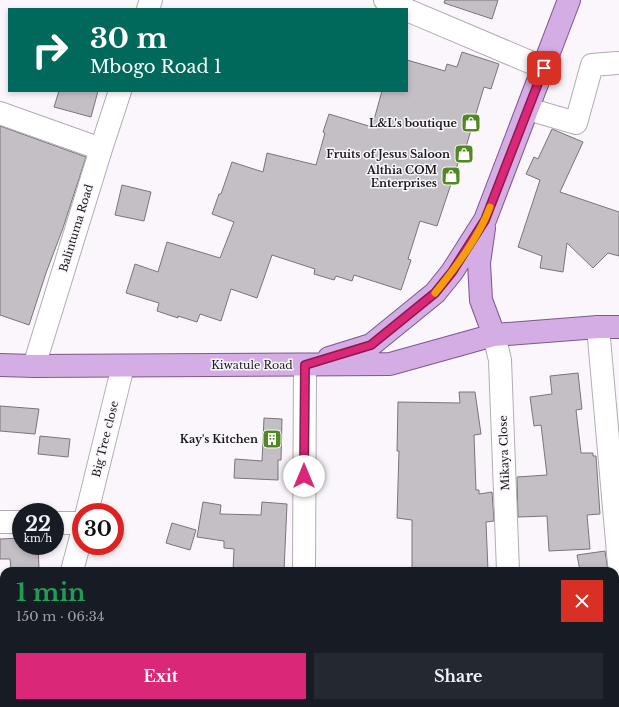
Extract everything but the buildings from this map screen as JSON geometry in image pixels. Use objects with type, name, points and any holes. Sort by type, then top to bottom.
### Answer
[{"type":"main road","points":[[305,365],[371,345],[435,293],[448,277],[485,220],[569,0]]},
{"type":"main road","points":[[485,220],[479,263],[481,300],[494,335]]},
{"type":"main road","name":"Kiwatule Road","points":[[0,365],[123,366],[390,364],[494,335],[608,327]]},
{"type":"street","points":[[384,0],[404,8]]},
{"type":"street","points":[[408,10],[544,68]]},
{"type":"street","points":[[528,109],[576,123],[592,65],[617,63]]},
{"type":"street","name":"Balintuma Road","points":[[34,366],[120,92]]},
{"type":"street","points":[[0,113],[101,149]]},
{"type":"street","points":[[608,327],[619,564]]},
{"type":"street","name":"Mikaya Close","points":[[494,335],[500,360],[508,567]]},
{"type":"street","points":[[304,567],[305,365]]},
{"type":"street","name":"Big Tree close","points":[[89,503],[123,366]]},
{"type":"street","points":[[0,522],[12,522]]},
{"type":"street","points":[[73,567],[76,555]]},
{"type":"slow traffic","points":[[435,293],[452,272],[485,220],[490,207]]},
{"type":"place","name":"L&L's boutique","points":[[471,123]]},
{"type":"place","name":"Fruits of Jesus Saloon","points":[[464,154]]},
{"type":"place","name":"Althia COM Enterprises","points":[[451,176]]},
{"type":"place","name":"Kay's Kitchen","points":[[272,439]]},
{"type":"route","points":[[304,476],[305,365],[371,345],[435,293],[452,272],[485,220],[544,68]]}]
